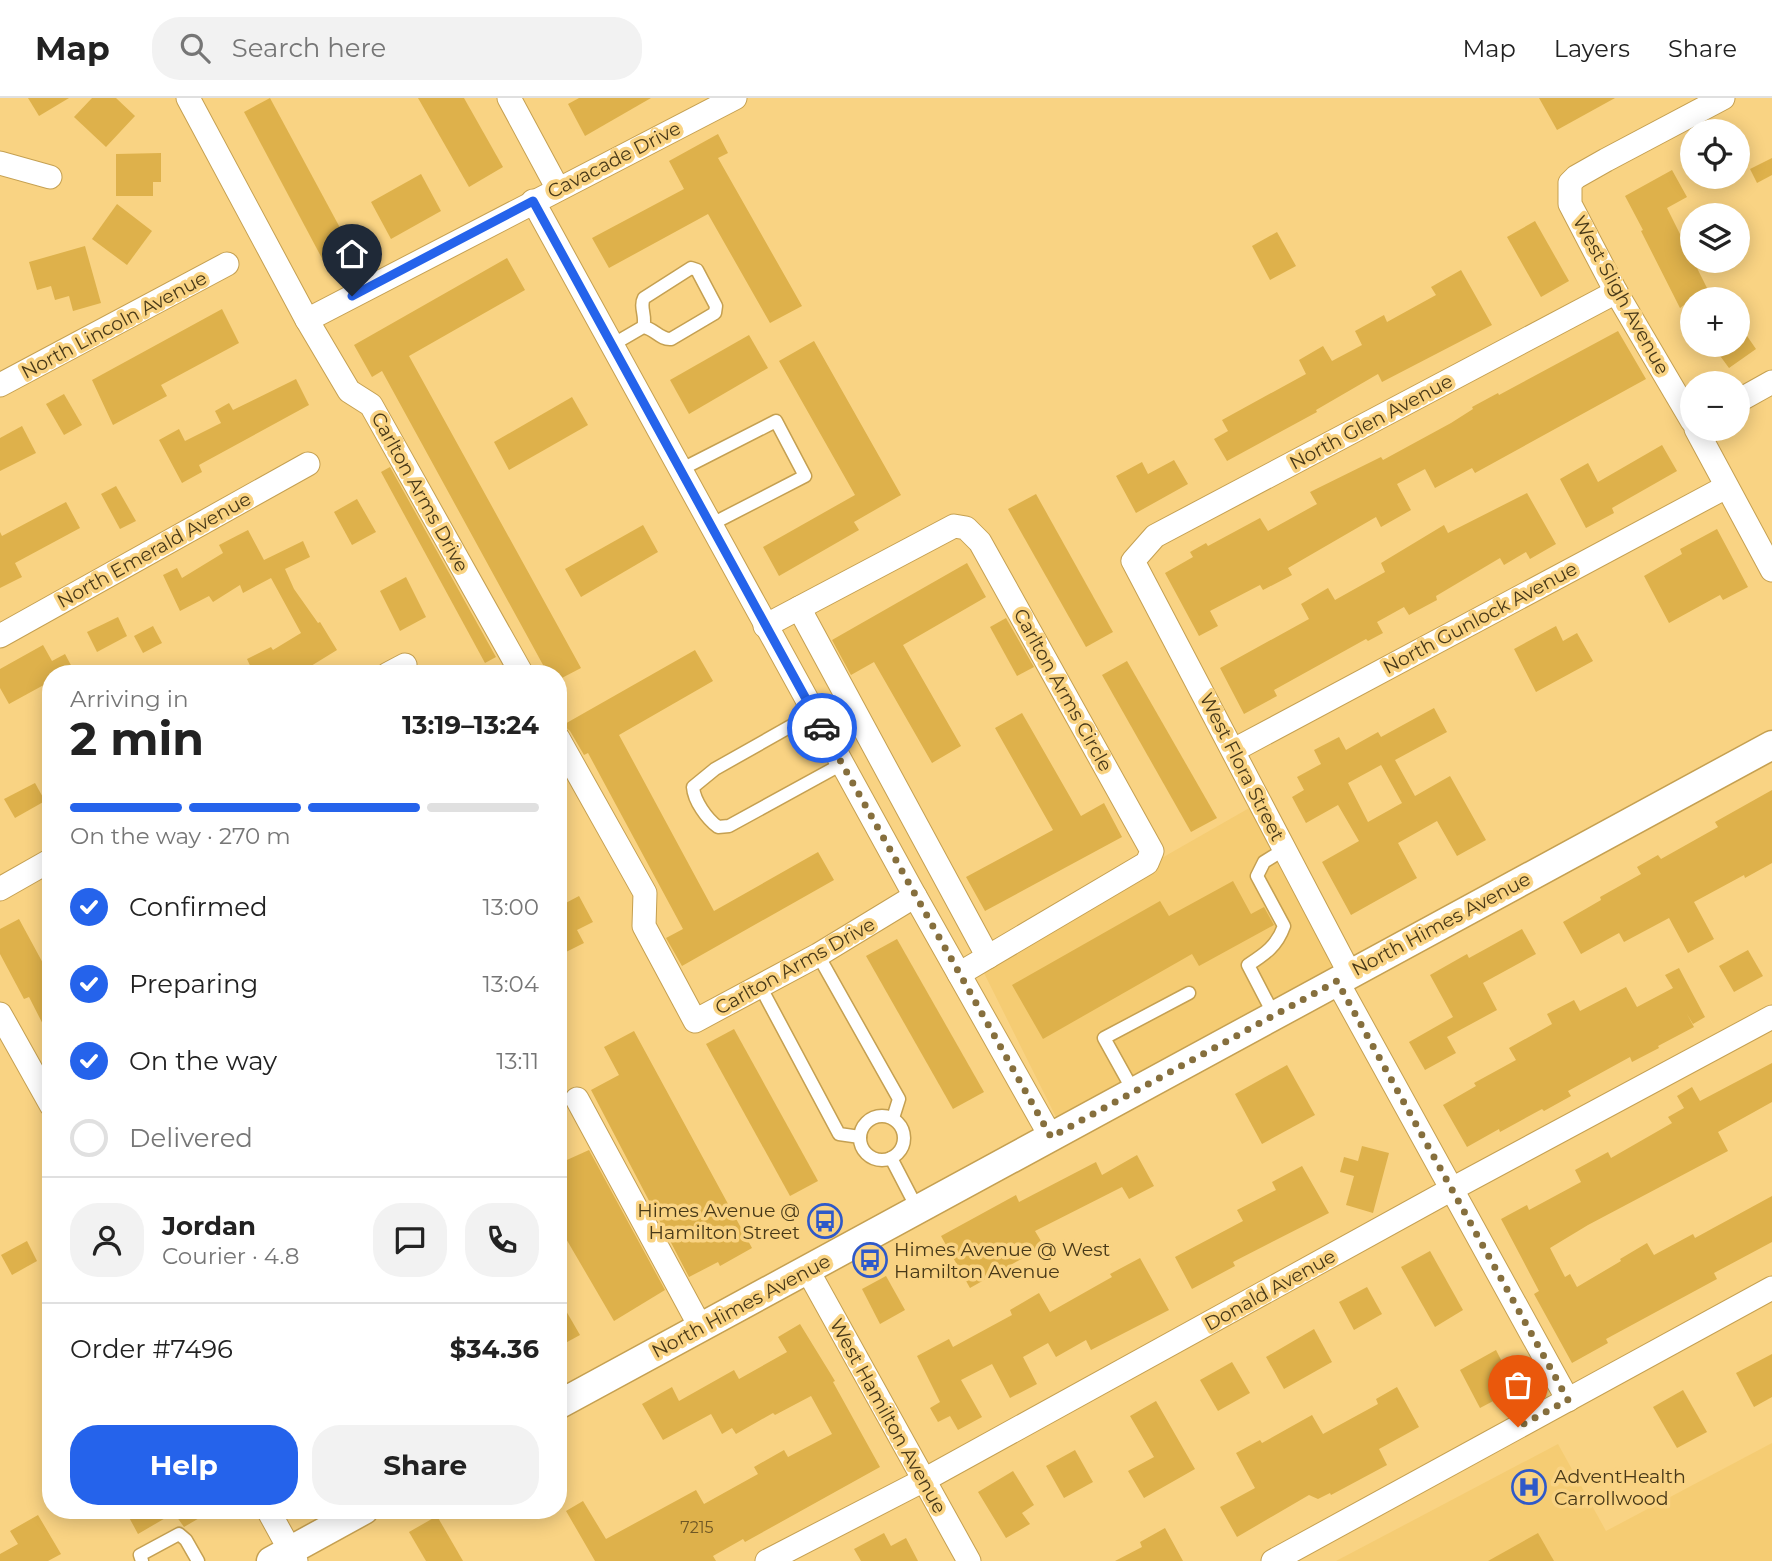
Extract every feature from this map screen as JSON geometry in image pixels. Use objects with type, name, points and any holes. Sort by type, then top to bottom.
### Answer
[{"type":"street","name":"Carlton Arms Drive","points":[[188,98],[307,320],[349,391],[372,405],[518,665]]},
{"type":"street","points":[[509,98],[558,189]]},
{"type":"street","name":"Cavacade Drive","points":[[307,320],[734,98]]},
{"type":"street","name":"West Sligh Avenue","points":[[1680,401],[1616,292],[1570,204],[1570,183],[1576,177],[1723,98]]},
{"type":"street","points":[[0,163],[50,177]]},
{"type":"street","points":[[533,201],[765,626],[1051,1137]]},
{"type":"street","name":"North Lincoln Avenue","points":[[0,386],[227,264]]},
{"type":"street","name":"North Glen Avenue","points":[[1133,561],[1155,536],[1616,292]]},
{"type":"street","points":[[1750,394],[1772,382]]},
{"type":"street","points":[[1702,441],[1772,570]]},
{"type":"street","name":"North Emerald Avenue","points":[[0,636],[308,464]]},
{"type":"street","name":"North Gunlock Avenue","points":[[1234,750],[1727,487]]},
{"type":"street","name":"Carlton Arms Circle","points":[[765,626],[954,526],[966,528],[980,542],[1152,851],[1147,863],[959,974]]},
{"type":"street","name":"West Flora Street","points":[[1133,561],[1285,849],[1343,977],[1452,1189],[1568,1400]]},
{"type":"street","points":[[799,608],[988,957]]},
{"type":"street","name":"North Himes Avenue","points":[[567,1400],[1772,745]]},
{"type":"street","name":"Carlton Arms Drive","points":[[567,754],[645,893],[644,926],[695,1021],[818,955],[915,896]]},
{"type":"street","points":[[0,889],[42,865]]},
{"type":"street","name":"Donald Avenue","points":[[767,1561],[924,1480],[1452,1189],[1772,1017]]},
{"type":"street","points":[[2,1024],[42,1090]]},
{"type":"street","points":[[577,1099],[701,1328]]},
{"type":"street","name":"West Hamilton Avenue","points":[[808,1270],[969,1561]]},
{"type":"street","points":[[1273,1561],[1772,1288]]},
{"type":"street","points":[[271,1519],[286,1558],[349,1519]]},
{"type":"lane","points":[[612,345],[643,327],[644,298],[691,268],[697,270],[716,306],[715,313],[671,339],[665,340],[643,327]]},
{"type":"lane","points":[[680,470],[776,421],[805,475],[710,525]]},
{"type":"lane","points":[[814,713],[715,769],[694,787],[694,794],[710,821],[718,827],[729,826],[842,764]]},
{"type":"lane","points":[[1274,1016],[1248,965],[1279,941],[1284,926],[1257,876],[1264,862],[1285,849]]},
{"type":"lane","points":[[818,955],[899,1099],[893,1118]]},
{"type":"lane","points":[[760,986],[839,1134],[860,1137]]},
{"type":"lane","points":[[1134,1092],[1104,1038],[1189,993]]},
{"type":"lane","points":[[886,1115],[893,1118],[902,1128],[904,1142],[897,1154],[884,1160],[869,1156],[860,1144],[865,1122],[886,1115]]},
{"type":"lane","points":[[891,1158],[918,1210]]},
{"type":"lane","points":[[142,1561],[140,1555],[179,1534],[186,1540],[198,1561]]},
{"type":"shaded area","points":[[1251,807],[1335,969],[1056,1117],[983,971],[1160,859]]},
{"type":"shaded area","name":"AdventHealth Carrollwood","points":[[1772,1443],[1772,1561],[1336,1561],[1558,1444],[1606,1531]]},
{"type":"building","points":[[28,98],[69,98],[39,116]]},
{"type":"building","points":[[92,98],[116,98],[135,116],[106,147],[74,117]]},
{"type":"building","points":[[270,98],[352,250],[325,264],[244,112]]},
{"type":"building","points":[[418,98],[464,98],[503,167],[469,187]]},
{"type":"building","points":[[579,98],[651,98],[585,136],[568,104]]},
{"type":"building","points":[[1539,98],[1615,98],[1557,130]]},
{"type":"building","points":[[718,134],[728,153],[718,158],[802,306],[770,323],[708,214],[609,268],[592,238],[684,189],[669,161]]},
{"type":"building","points":[[161,153],[161,182],[153,182],[153,196],[116,196],[116,154]]},
{"type":"building","points":[[1772,158],[1772,175],[1757,183],[1750,169]]},
{"type":"building","points":[[1672,170],[1680,189],[1687,197],[1667,208],[1680,234],[1680,273],[1700,273],[1706,287],[1680,287],[1680,308],[1641,231],[1643,230],[1625,196]]},
{"type":"building","points":[[421,174],[441,211],[391,239],[371,202]]},
{"type":"building","points":[[117,204],[152,231],[127,265],[92,239]]},
{"type":"building","points":[[1535,221],[1569,281],[1541,297],[1507,237]]},
{"type":"building","points":[[1277,232],[1296,266],[1270,280],[1252,246]]},
{"type":"building","points":[[85,246],[101,303],[73,311],[69,296],[55,300],[51,286],[37,290],[29,262]]},
{"type":"building","points":[[507,258],[525,290],[409,356],[581,668],[567,675],[567,665],[543,665],[382,371],[372,377],[354,345]]},
{"type":"building","points":[[1461,270],[1492,325],[1382,382],[1378,374],[1316,410],[1317,412],[1227,461],[1214,439],[1228,431],[1222,420],[1306,374],[1299,360],[1323,346],[1332,361],[1362,345],[1355,331],[1384,315],[1387,322],[1436,295],[1431,287]]},
{"type":"building","points":[[222,309],[239,343],[161,385],[167,396],[113,425],[92,380]]},
{"type":"building","points":[[1618,331],[1646,379],[1475,473],[1472,468],[1435,488],[1425,469],[1397,484],[1411,510],[1381,527],[1376,517],[1288,568],[1292,575],[1263,590],[1260,585],[1210,611],[1218,626],[1199,636],[1165,573],[1193,557],[1190,552],[1206,543],[1208,546],[1260,518],[1268,531],[1317,504],[1310,492],[1381,457],[1383,460],[1451,423],[1473,409],[1472,407]]},
{"type":"building","points":[[749,335],[768,368],[689,414],[670,380]]},
{"type":"building","points":[[1750,340],[1756,349],[1750,353]]},
{"type":"building","points":[[814,341],[901,495],[854,522],[859,530],[779,576],[763,547],[855,495],[779,361]]},
{"type":"building","points":[[1721,357],[1745,357],[1729,368]]},
{"type":"building","points":[[296,379],[309,405],[199,465],[202,472],[182,483],[159,440],[179,429],[185,441],[221,423],[215,411],[229,403],[233,410]]},
{"type":"building","points":[[64,394],[82,425],[64,435],[46,404]]},
{"type":"building","points":[[572,397],[588,425],[509,470],[494,442]]},
{"type":"building","points":[[22,426],[36,453],[0,471],[0,438]]},
{"type":"building","points":[[1662,445],[1677,471],[1612,508],[1614,513],[1586,528],[1560,479],[1588,463],[1598,482]]},
{"type":"building","points":[[1174,460],[1188,484],[1136,513],[1116,476],[1142,462],[1148,474]]},
{"type":"building","points":[[390,467],[496,657],[485,663],[381,472]]},
{"type":"building","points":[[116,486],[136,521],[120,529],[101,494]]},
{"type":"building","points":[[1527,493],[1556,544],[1530,559],[1526,552],[1504,565],[1500,558],[1436,596],[1437,600],[1409,615],[1404,607],[1377,622],[1383,633],[1368,641],[1366,639],[1274,690],[1277,696],[1244,714],[1220,668],[1309,619],[1301,604],[1328,588],[1335,600],[1385,572],[1381,563],[1444,525],[1448,533]]},
{"type":"building","points":[[1036,494],[1113,632],[1086,647],[1008,509]]},
{"type":"building","points":[[357,499],[376,532],[352,545],[334,512]]},
{"type":"building","points":[[66,502],[80,528],[15,563],[22,577],[0,588],[0,532],[2,536]]},
{"type":"building","points":[[643,525],[658,552],[581,597],[565,569]]},
{"type":"building","points":[[1717,529],[1748,587],[1723,600],[1720,595],[1669,623],[1644,576],[1682,554],[1680,549]]},
{"type":"building","points":[[248,530],[264,560],[303,541],[310,557],[285,569],[294,589],[318,623],[320,622],[337,650],[313,665],[250,665],[247,659],[271,647],[273,650],[301,633],[271,578],[243,593],[240,585],[213,602],[209,596],[180,611],[163,575],[177,568],[182,578],[223,553],[219,545]]},
{"type":"building","points":[[967,563],[986,597],[903,645],[961,746],[932,763],[874,662],[851,675],[832,640]]},
{"type":"building","points":[[406,577],[426,617],[400,631],[380,591]]},
{"type":"building","points":[[118,617],[127,636],[97,652],[87,632]]},
{"type":"building","points":[[1006,618],[1034,667],[1017,676],[990,627]]},
{"type":"building","points":[[153,626],[162,643],[143,653],[134,636]]},
{"type":"building","points":[[1556,626],[1563,641],[1577,633],[1593,661],[1536,692],[1514,649]]},
{"type":"building","points":[[43,645],[52,661],[65,654],[71,665],[42,665],[42,686],[9,704],[0,688],[0,669]]},
{"type":"building","points":[[695,650],[713,681],[619,735],[714,911],[818,852],[834,880],[682,966],[666,938],[683,929],[588,753],[584,755],[567,728],[567,723]]},
{"type":"building","points":[[1127,661],[1217,818],[1191,832],[1102,675]]},
{"type":"building","points":[[1434,708],[1447,732],[1395,760],[1415,796],[1450,776],[1486,840],[1457,856],[1437,821],[1398,843],[1417,878],[1351,915],[1322,862],[1359,841],[1338,805],[1306,823],[1292,797],[1304,790],[1297,777],[1321,764],[1314,750],[1339,737],[1346,750],[1378,732],[1381,737]],"holes":[[[1381,765],[1402,803],[1368,822],[1348,783]]]},
{"type":"building","points":[[1022,713],[1081,816],[1104,803],[1122,837],[985,911],[966,877],[1053,830],[995,728]]},
{"type":"building","points":[[35,783],[42,796],[42,803],[15,818],[4,799]]},
{"type":"building","points":[[1772,790],[1772,863],[1694,902],[1714,939],[1688,953],[1669,918],[1624,942],[1619,933],[1581,954],[1563,922],[1641,874],[1637,867],[1658,855],[1661,859],[1718,827],[1715,822]]},
{"type":"building","points":[[1233,881],[1251,914],[1264,907],[1274,925],[1199,966],[1192,954],[1043,1039],[1012,985],[1160,901],[1169,916]]},
{"type":"building","points":[[579,896],[593,922],[577,930],[584,943],[567,952],[567,902]]},
{"type":"building","points":[[19,919],[42,961],[42,1022],[29,997],[24,999],[0,954],[0,929]]},
{"type":"building","points":[[1522,929],[1536,954],[1483,983],[1497,1010],[1447,1037],[1456,1053],[1425,1070],[1409,1042],[1453,1017],[1430,975],[1467,954],[1469,958]]},
{"type":"building","points":[[897,939],[984,1092],[953,1109],[866,956]]},
{"type":"building","points":[[1748,950],[1763,976],[1734,992],[1719,966]]},
{"type":"building","points":[[1679,968],[1705,1017],[1693,1024],[1687,1014],[1694,1027],[1632,1062],[1630,1057],[1568,1091],[1571,1096],[1544,1111],[1542,1109],[1500,1132],[1499,1129],[1467,1147],[1443,1105],[1476,1086],[1474,1083],[1516,1060],[1509,1048],[1552,1024],[1547,1014],[1574,1000],[1580,1011],[1626,987],[1637,1007],[1673,988],[1665,975]]},
{"type":"building","points":[[734,1029],[818,1181],[790,1196],[706,1044]]},
{"type":"building","points":[[634,1031],[752,1248],[720,1266],[718,1262],[689,1277],[591,1090],[619,1075],[604,1047]]},
{"type":"building","points":[[1772,1063],[1772,1102],[1718,1132],[1728,1151],[1550,1248],[1565,1277],[1570,1274],[1577,1287],[1647,1243],[1654,1255],[1693,1234],[1695,1238],[1772,1196],[1772,1242],[1714,1273],[1717,1279],[1606,1339],[1608,1343],[1572,1363],[1534,1294],[1539,1291],[1501,1219],[1527,1205],[1529,1210],[1581,1182],[1575,1170],[1608,1152],[1611,1158],[1672,1123],[1668,1117],[1684,1108],[1677,1096],[1692,1087],[1700,1101]]},
{"type":"building","points":[[1287,1065],[1315,1115],[1262,1144],[1235,1094]]},
{"type":"building","points":[[1362,1146],[1389,1153],[1373,1213],[1346,1205],[1354,1176],[1340,1172],[1344,1157],[1358,1161]]},
{"type":"building","points":[[589,1150],[665,1290],[614,1321],[567,1240],[567,1160]]},
{"type":"building","points":[[1137,1155],[1154,1186],[1129,1199],[1122,1187],[1035,1231],[1044,1246],[970,1288],[941,1236],[1016,1195],[1019,1202],[1096,1162],[1102,1175]]},
{"type":"building","points":[[1302,1166],[1329,1213],[1233,1262],[1235,1266],[1192,1289],[1175,1257],[1243,1221],[1237,1210],[1276,1190],[1272,1182]]},
{"type":"building","points":[[27,1241],[37,1261],[12,1275],[1,1255]]},
{"type":"building","points":[[1430,1251],[1463,1310],[1435,1327],[1401,1267]]},
{"type":"building","points":[[1140,1258],[1169,1310],[1091,1350],[1086,1340],[1056,1357],[1048,1343],[1023,1357],[1037,1384],[1010,1398],[992,1364],[961,1380],[982,1417],[958,1430],[950,1416],[938,1422],[930,1408],[940,1402],[917,1356],[949,1339],[953,1347],[1012,1315],[1010,1310],[1039,1293],[1050,1312]]},
{"type":"building","points":[[886,1276],[905,1310],[880,1324],[862,1289]]},
{"type":"building","points":[[1367,1287],[1382,1314],[1354,1330],[1339,1302]]},
{"type":"building","points":[[567,1313],[580,1335],[567,1342]]},
{"type":"building","points":[[800,1324],[835,1381],[833,1382],[880,1467],[745,1542],[743,1539],[713,1556],[716,1561],[595,1561],[567,1513],[583,1501],[606,1539],[696,1490],[704,1504],[758,1474],[754,1467],[784,1450],[788,1457],[832,1434],[811,1396],[736,1434],[732,1428],[722,1434],[711,1414],[663,1440],[642,1404],[672,1387],[679,1401],[734,1370],[739,1379],[787,1352],[778,1337]]},
{"type":"building","points":[[1314,1329],[1332,1362],[1284,1389],[1266,1357]]},
{"type":"building","points":[[1496,1350],[1516,1389],[1480,1408],[1460,1370]]},
{"type":"building","points":[[1772,1354],[1772,1397],[1754,1407],[1736,1373]]},
{"type":"building","points":[[1232,1362],[1250,1393],[1218,1411],[1200,1380]]},
{"type":"building","points":[[1397,1387],[1419,1427],[1379,1449],[1387,1465],[1331,1495],[1330,1493],[1318,1499],[1309,1495],[1237,1537],[1220,1507],[1255,1488],[1236,1453],[1260,1440],[1262,1443],[1312,1415],[1323,1434],[1378,1404],[1376,1399]]},
{"type":"building","points":[[1683,1390],[1707,1432],[1677,1448],[1653,1407]]},
{"type":"building","points":[[1156,1401],[1195,1469],[1144,1498],[1128,1471],[1154,1457],[1130,1416]]},
{"type":"building","points":[[1075,1450],[1093,1482],[1064,1498],[1046,1466]]},
{"type":"building","points":[[1013,1471],[1034,1505],[1022,1513],[1030,1524],[1006,1538],[978,1492]]},
{"type":"building","points":[[38,1515],[61,1554],[48,1561],[0,1561],[0,1554],[18,1544],[10,1531]]},
{"type":"building","points":[[130,1519],[164,1519],[138,1534]]},
{"type":"building","points":[[178,1519],[198,1519],[184,1527]]},
{"type":"building","points":[[432,1519],[439,1519],[463,1561],[426,1561],[409,1532]]},
{"type":"building","points":[[1165,1528],[1183,1561],[1115,1561],[1142,1547],[1140,1542]]},
{"type":"building","points":[[884,1533],[891,1546],[906,1538],[918,1561],[861,1561],[854,1549]]},
{"type":"building","points":[[1538,1533],[1554,1561],[1488,1561]]},
{"type":"way so far","points":[[822,728],[1051,1137],[1337,981],[1568,1400],[1518,1427]]},
{"type":"place","name":"Himes Avenue @ Hamilton Street","points":[[825,1221]]},
{"type":"place","name":"Himes Avenue @ West Hamilton Avenue","points":[[870,1260]]},
{"type":"place","name":"AdventHealth Carrollwood","points":[[1529,1487]]},
{"type":"route","points":[[352,296],[533,201],[822,728]]}]
